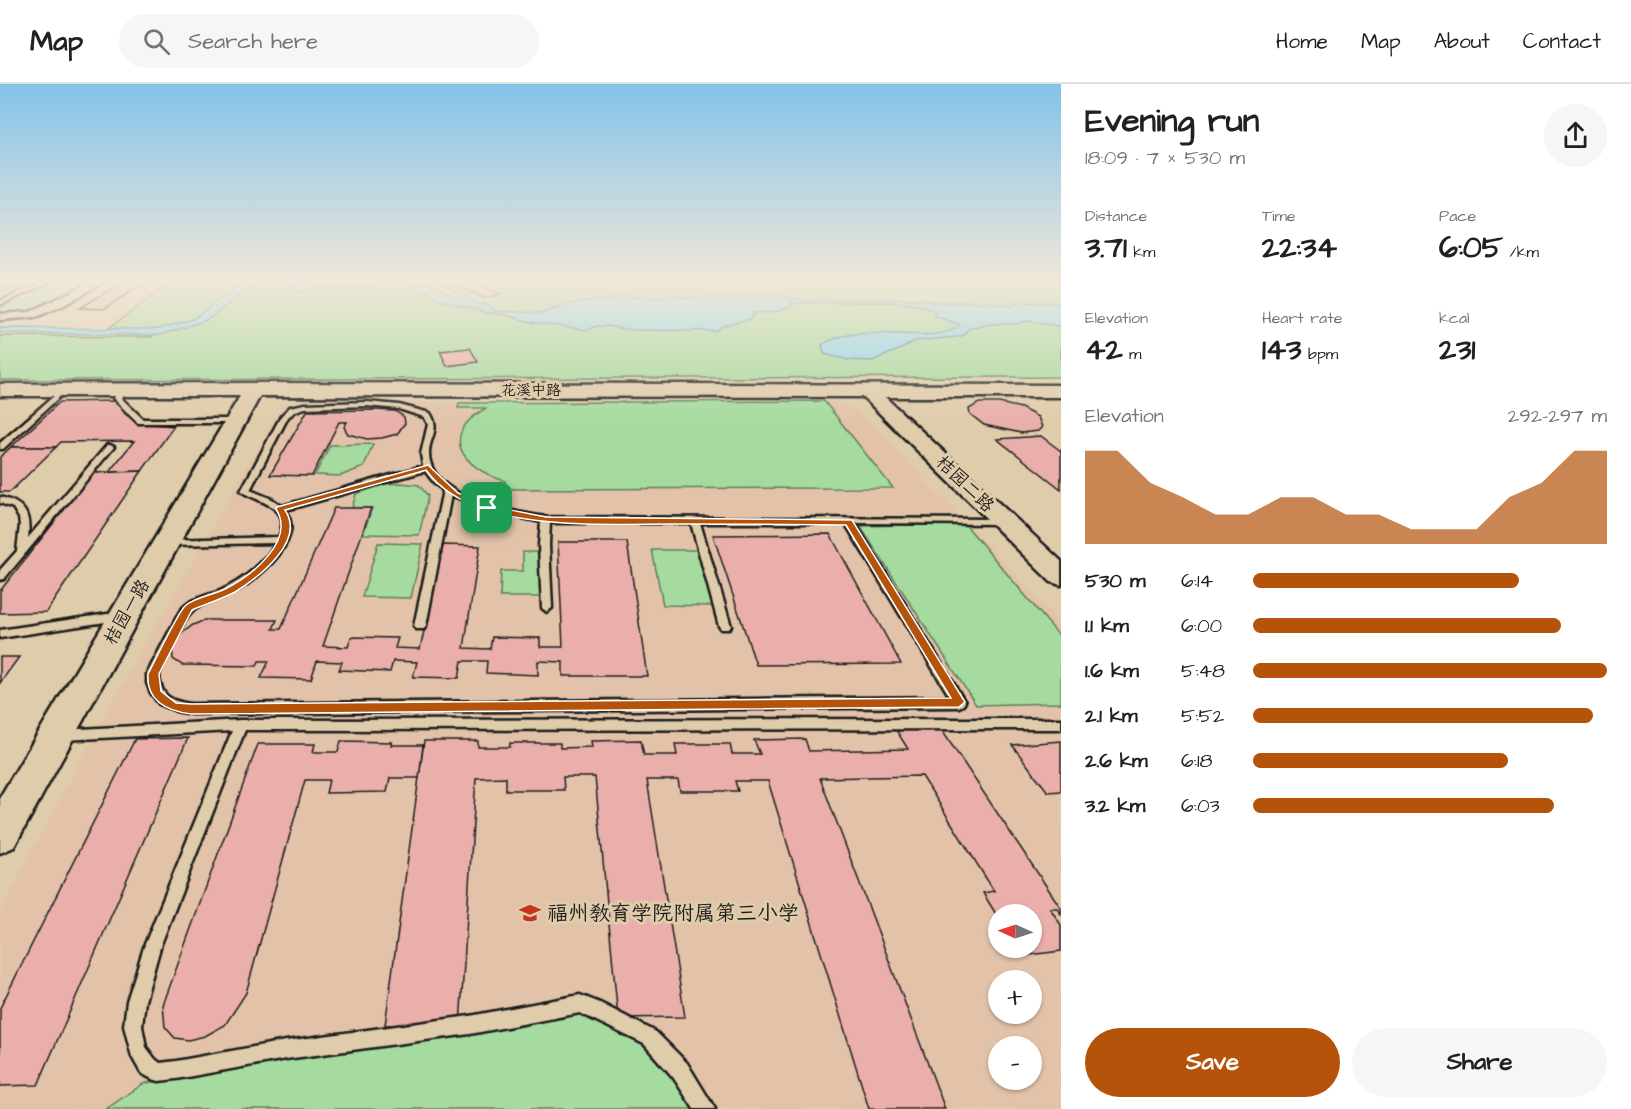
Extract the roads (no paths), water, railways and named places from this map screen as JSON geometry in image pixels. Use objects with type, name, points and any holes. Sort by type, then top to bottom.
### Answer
[{"type":"street","name":"桔园一路","points":[[0,834],[8,806],[56,735],[254,389]]},
{"type":"street","name":"花溪中路","points":[[0,390],[1061,391]]},
{"type":"street","name":"桔园二路","points":[[879,392],[1003,521],[1061,576]]},
{"type":"street","name":"桔园二路","points":[[879,392],[1061,550]]},
{"type":"lane","points":[[0,447],[64,390]]},
{"type":"lane","points":[[122,390],[117,398],[141,421],[235,421]]},
{"type":"lane","points":[[849,522],[959,702],[191,709],[174,707],[165,702],[156,694],[153,685],[153,674],[188,608],[229,591],[248,579],[270,559],[283,540],[287,528],[286,518],[280,509],[266,498],[245,491],[285,416],[299,407],[392,406],[419,411],[431,419],[430,434],[425,448],[428,467],[448,489],[468,501],[487,508],[546,520],[1003,521]]},
{"type":"lane","points":[[0,577],[110,447]]},
{"type":"lane","points":[[280,509],[428,467]]},
{"type":"lane","points":[[420,626],[448,489]]},
{"type":"lane","points":[[0,500],[19,506],[22,512],[25,532],[20,553]]},
{"type":"lane","points":[[546,520],[544,545],[547,608]]},
{"type":"lane","points":[[695,521],[725,626]]},
{"type":"lane","points":[[166,542],[283,540]]},
{"type":"lane","points":[[0,634],[125,615]]},
{"type":"lane","points":[[56,735],[241,725],[1061,724]]},
{"type":"lane","points":[[241,725],[153,944],[139,991],[133,1026],[138,1051],[148,1066],[159,1072],[176,1070],[286,1050],[470,1025],[580,1004],[650,1038],[680,1070],[705,1109]]},
{"type":"water","points":[[0,328],[182,328],[160,335],[0,333]]},
{"type":"water","points":[[618,328],[720,328],[715,331]]},
{"type":"water","points":[[955,328],[973,328],[957,337],[915,341],[872,361],[848,360],[824,354],[822,345],[838,337],[857,334],[915,335],[948,332]]},
{"type":"place","name":"福州教育学院附属第三小学","points":[[530,913]]}]
